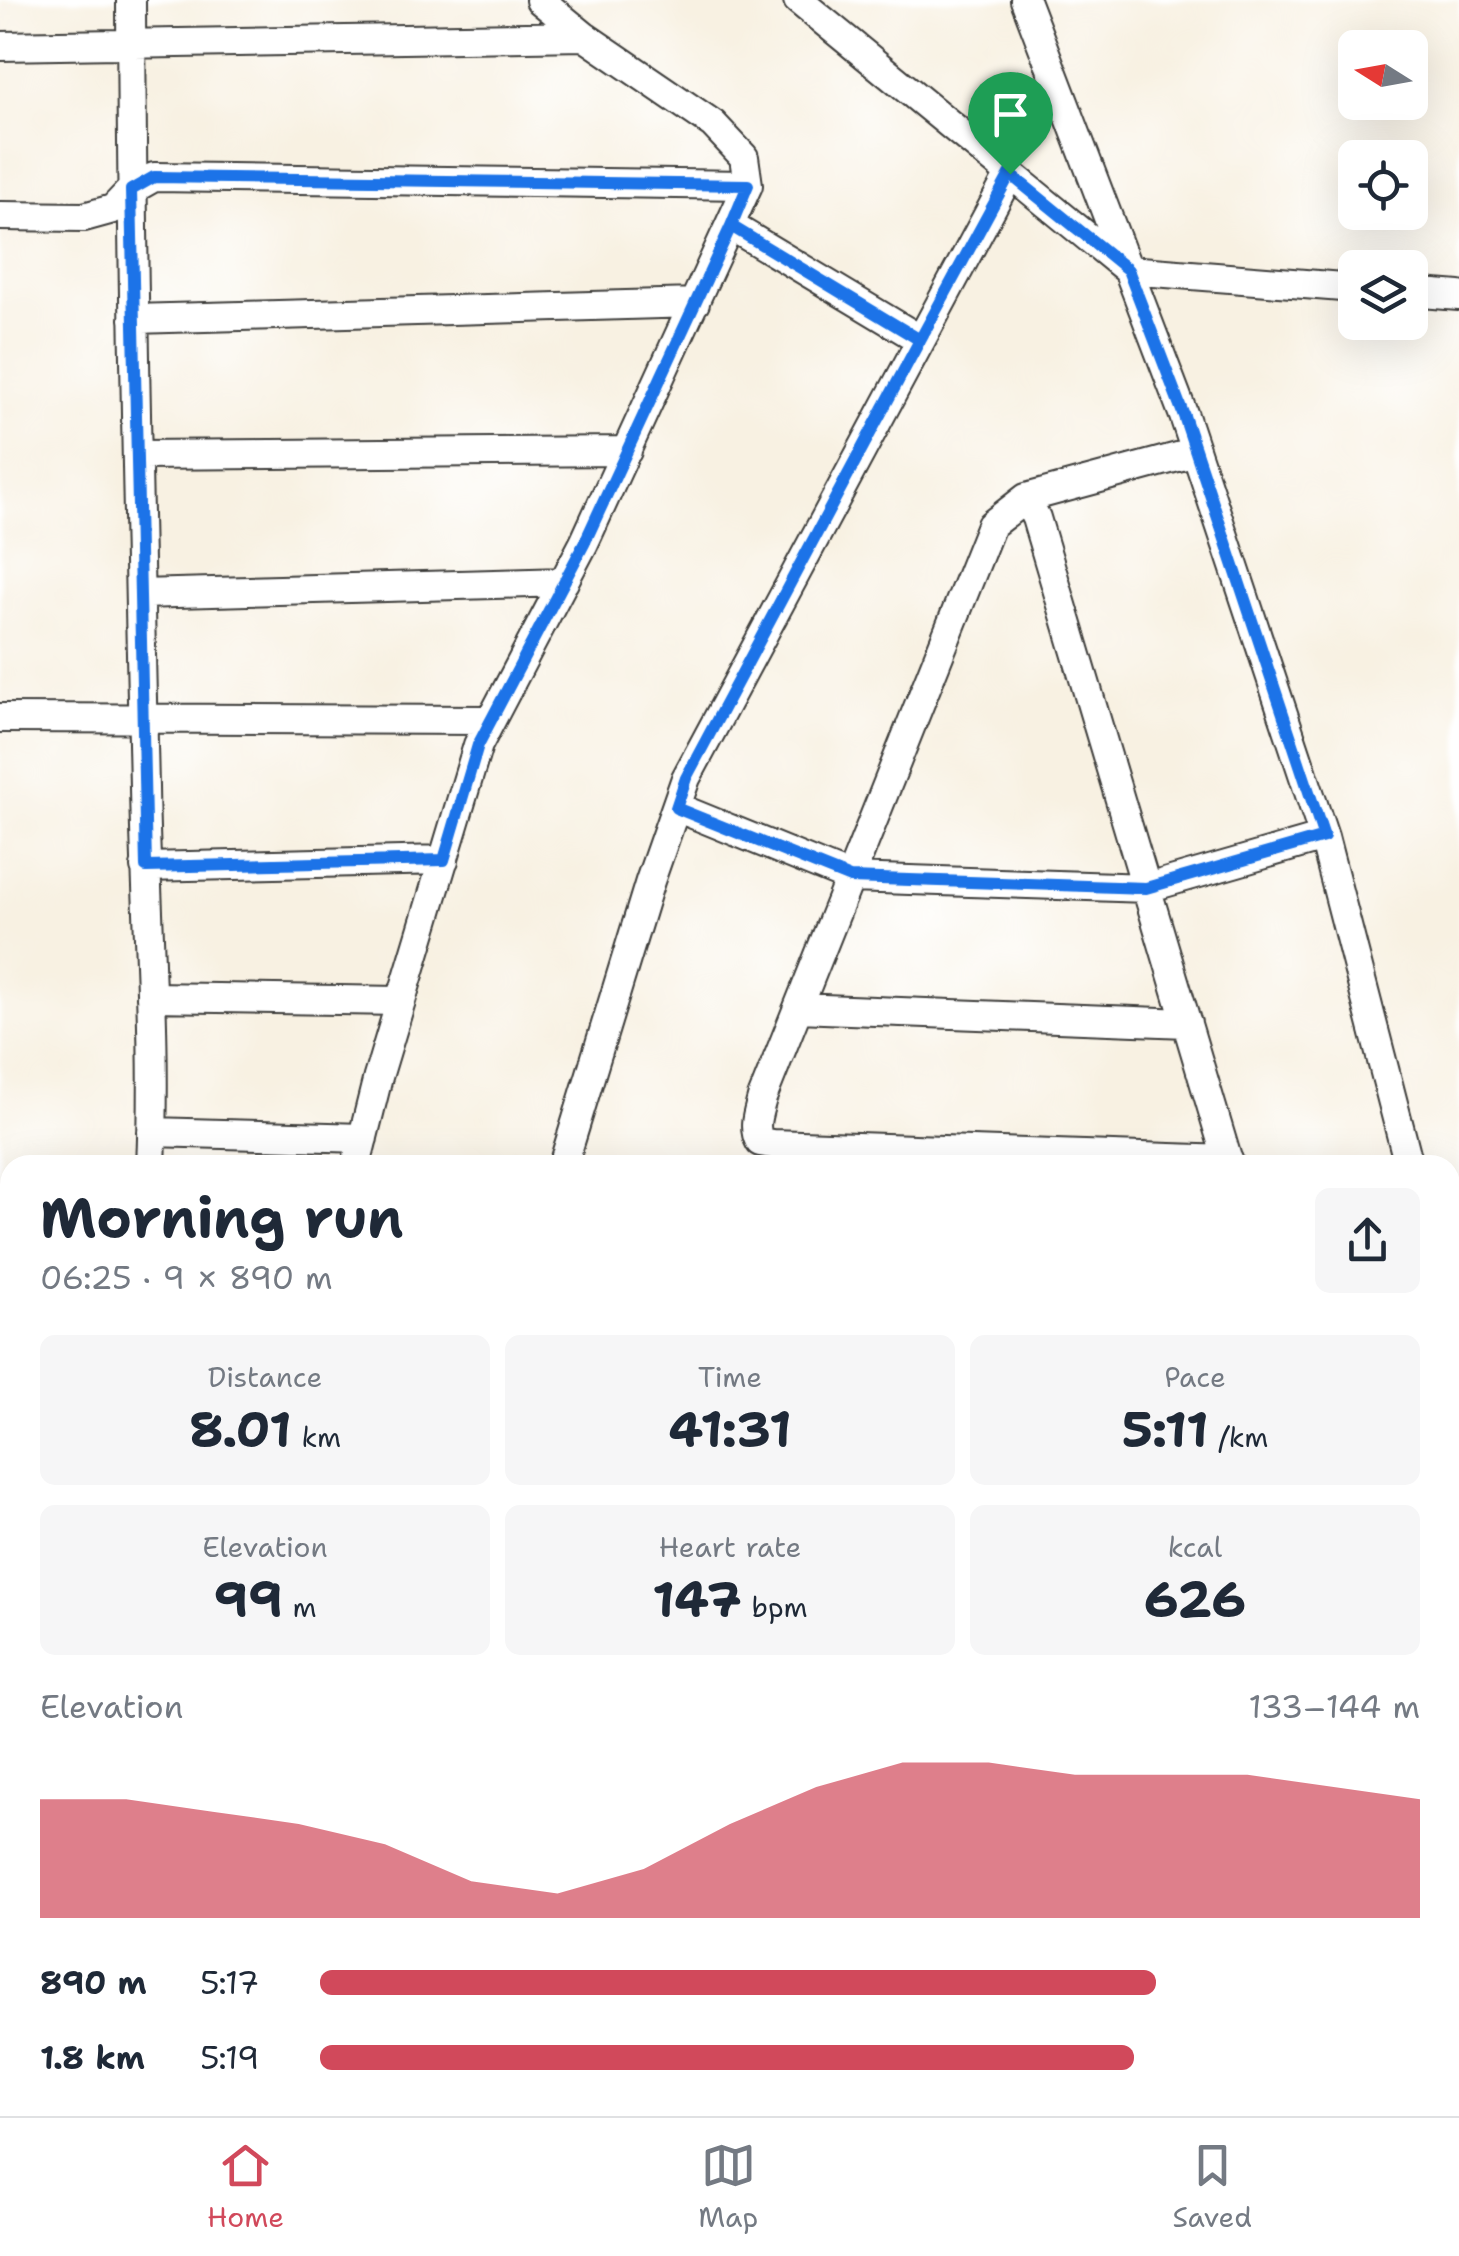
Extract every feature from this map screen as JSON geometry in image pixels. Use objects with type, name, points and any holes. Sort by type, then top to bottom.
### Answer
[{"type":"street","points":[[132,0],[131,190],[151,996],[151,1155]]},
{"type":"street","points":[[152,1132],[360,1151],[378,1076],[478,745],[564,582],[748,185],[744,156],[713,124],[584,36],[540,0]]},
{"type":"street","points":[[798,0],[1128,270],[1338,287]]},
{"type":"street","points":[[1025,0],[1196,452],[1324,837],[1406,1155]]},
{"type":"street","points":[[0,46],[584,36]]},
{"type":"street","points":[[566,1155],[650,881],[686,778],[1010,174]]},
{"type":"street","points":[[0,216],[84,217],[112,209],[131,190],[154,177],[748,185]]},
{"type":"street","points":[[731,226],[920,340]]},
{"type":"street","points":[[1428,293],[1459,296]]},
{"type":"street","points":[[134,320],[695,303]]},
{"type":"street","points":[[137,455],[627,450]]},
{"type":"street","points":[[809,1155],[756,1154],[756,1120],[762,1098],[991,525],[1026,498],[1196,452]]},
{"type":"street","points":[[1026,498],[1036,518],[1227,1155]]},
{"type":"street","points":[[140,594],[564,582]]},
{"type":"street","points":[[0,718],[491,720]]},
{"type":"street","points":[[676,808],[850,878],[1146,888],[1324,837]]},
{"type":"street","points":[[146,867],[444,860]]},
{"type":"street","points":[[151,996],[401,1001]]},
{"type":"street","points":[[798,1008],[1187,1023]]},
{"type":"route","points":[[1010,174],[920,340],[731,226],[584,544],[478,745],[444,860],[146,867],[131,190],[154,177],[748,185],[731,226],[826,283],[920,340],[686,778],[676,808],[850,878],[1146,888],[1324,837],[1184,416],[1128,270],[1010,174]]}]
